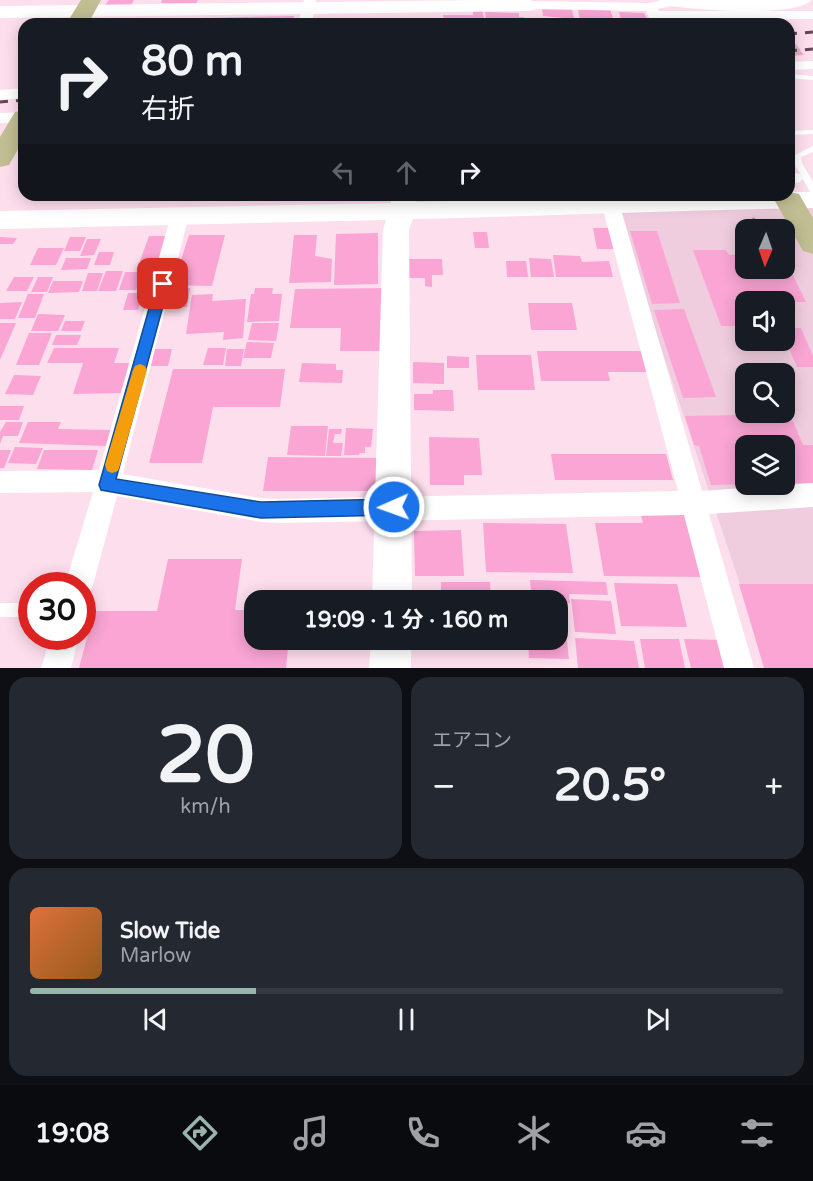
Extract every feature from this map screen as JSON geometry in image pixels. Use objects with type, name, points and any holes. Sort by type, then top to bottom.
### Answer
[{"type":"main road","points":[[0,159],[18,121]]},
{"type":"main road","points":[[797,190],[813,244]]},
{"type":"street","points":[[0,12],[84,12],[199,5],[308,11],[530,9],[657,6],[668,0],[683,3],[807,6]]},
{"type":"street","points":[[652,10],[654,15],[807,6]]},
{"type":"street","points":[[0,95],[18,94]]},
{"type":"street","points":[[0,220],[360,212],[403,202],[611,206],[678,201]]},
{"type":"street","points":[[392,590],[396,230],[403,202]]},
{"type":"street","points":[[611,206],[739,668]]},
{"type":"street","points":[[83,572],[145,352],[180,215]]},
{"type":"street","points":[[0,482],[95,482],[261,510],[692,503],[813,495]]},
{"type":"street","points":[[56,668],[61,650]]},
{"type":"street","points":[[390,668],[391,650]]},
{"type":"lane","points":[[795,133],[813,132]]},
{"type":"lane","points":[[797,190],[796,156],[813,149]]},
{"type":"lane","points":[[0,610],[18,610]]},
{"type":"path","points":[[747,216],[753,219]]},
{"type":"shaded area","points":[[795,192],[813,192],[813,668],[768,668],[612,201],[795,201]]},
{"type":"building","points":[[109,0],[134,0],[131,5],[105,5]]},
{"type":"building","points":[[162,0],[198,0],[196,3],[161,3]]},
{"type":"building","points":[[542,8],[572,9],[574,18],[564,18],[543,16]]},
{"type":"building","points":[[578,8],[610,9],[613,18],[579,18]]},
{"type":"building","points":[[473,9],[482,9],[484,18],[443,18],[443,15],[473,15]]},
{"type":"building","points":[[485,12],[519,13],[519,17],[524,18],[486,18]]},
{"type":"building","points":[[619,12],[644,13],[646,18],[620,18]]},
{"type":"building","points":[[294,16],[294,18],[201,18]]},
{"type":"building","points":[[795,45],[804,55],[795,56]]},
{"type":"building","points":[[593,228],[612,228],[617,249],[597,249]]},
{"type":"building","points":[[630,231],[657,231],[680,303],[652,304]]},
{"type":"building","points":[[473,232],[487,232],[489,248],[475,248]]},
{"type":"building","points":[[378,233],[378,284],[334,285],[336,234]]},
{"type":"building","points":[[189,235],[225,235],[212,286],[173,285]]},
{"type":"building","points":[[294,235],[317,235],[315,256],[332,259],[331,282],[289,283]]},
{"type":"building","points":[[149,236],[173,236],[164,262],[140,261]]},
{"type":"building","points":[[0,237],[17,238],[13,244],[0,244]]},
{"type":"building","points":[[70,237],[86,237],[80,251],[64,251]]},
{"type":"building","points":[[87,239],[101,239],[94,255],[80,256]]},
{"type":"building","points":[[38,248],[64,248],[56,265],[30,265]]},
{"type":"building","points":[[693,250],[726,250],[729,255],[735,255],[735,279],[795,279],[806,302],[795,302],[795,291],[735,291],[735,326],[721,326]]},
{"type":"building","points":[[99,252],[114,252],[110,265],[94,265]]},
{"type":"building","points":[[553,255],[580,256],[582,262],[609,261],[613,277],[556,277]]},
{"type":"building","points":[[66,258],[91,258],[87,269],[61,270]]},
{"type":"building","points":[[529,258],[551,259],[554,277],[531,277]]},
{"type":"building","points":[[407,259],[442,259],[443,275],[432,275],[432,287],[425,286],[425,278],[408,278]]},
{"type":"building","points":[[506,261],[526,261],[528,277],[507,277]]},
{"type":"building","points":[[146,270],[162,270],[156,290],[140,290]]},
{"type":"building","points":[[106,271],[123,271],[116,291],[98,291]]},
{"type":"building","points":[[125,272],[142,272],[136,290],[119,290]]},
{"type":"building","points":[[88,273],[103,273],[97,291],[82,291]]},
{"type":"building","points":[[14,277],[34,277],[27,291],[6,291]]},
{"type":"building","points":[[38,277],[53,277],[47,292],[31,292]]},
{"type":"building","points":[[53,281],[83,281],[79,292],[48,293]]},
{"type":"building","points":[[190,288],[187,307],[169,308],[172,290]]},
{"type":"building","points":[[255,288],[273,288],[272,294],[282,294],[279,321],[247,322],[251,294],[254,294]]},
{"type":"building","points":[[386,288],[385,351],[340,351],[341,328],[290,328],[295,289]]},
{"type":"building","points":[[128,293],[144,293],[138,310],[123,310]]},
{"type":"building","points":[[28,294],[44,294],[35,318],[18,318]]},
{"type":"building","points":[[213,294],[212,301],[246,299],[243,338],[223,340],[224,332],[186,334],[192,295]]},
{"type":"building","points":[[22,302],[15,319],[0,319],[0,303]]},
{"type":"building","points":[[528,303],[572,303],[577,330],[531,330]]},
{"type":"building","points":[[684,309],[716,397],[683,398],[654,310]]},
{"type":"building","points":[[38,314],[65,315],[58,331],[31,331]]},
{"type":"building","points":[[65,321],[85,321],[81,331],[61,331]]},
{"type":"building","points":[[0,323],[16,323],[0,360]]},
{"type":"building","points":[[252,323],[279,323],[276,341],[248,340]]},
{"type":"building","points":[[795,328],[801,328],[813,356],[813,367],[797,367],[790,351],[795,351]]},
{"type":"building","points":[[29,333],[52,333],[39,365],[16,365]]},
{"type":"building","points":[[56,335],[81,335],[77,345],[52,345]]},
{"type":"building","points":[[247,342],[274,343],[271,358],[243,358]]},
{"type":"building","points":[[54,348],[119,348],[114,363],[130,363],[122,393],[73,394],[83,363],[47,363]]},
{"type":"building","points":[[208,348],[226,348],[223,365],[203,365]]},
{"type":"building","points":[[155,349],[172,349],[168,366],[151,366]]},
{"type":"building","points":[[227,349],[244,349],[241,366],[225,366]]},
{"type":"building","points":[[537,351],[643,351],[648,372],[608,372],[610,381],[541,381]]},
{"type":"building","points":[[476,355],[531,355],[535,390],[478,390]]},
{"type":"building","points":[[447,356],[469,357],[469,368],[447,368]]},
{"type":"building","points":[[413,362],[444,363],[444,384],[413,383]]},
{"type":"building","points":[[302,363],[336,364],[336,370],[343,370],[342,383],[299,382]]},
{"type":"building","points":[[173,369],[285,369],[280,407],[213,407],[202,463],[149,463]]},
{"type":"building","points":[[14,375],[41,376],[33,395],[5,394]]},
{"type":"building","points":[[433,390],[453,390],[454,411],[414,410],[414,394],[433,394]]},
{"type":"building","points":[[0,406],[24,406],[19,420],[0,420]]},
{"type":"building","points":[[735,415],[735,423],[794,423],[803,445],[813,445],[813,483],[795,483],[795,435],[735,435],[735,484],[711,485],[699,446],[694,445],[685,416]]},
{"type":"building","points":[[6,422],[23,422],[18,436],[3,436],[0,444],[0,432]]},
{"type":"building","points":[[28,422],[61,422],[58,429],[112,430],[107,446],[19,443]]},
{"type":"building","points":[[291,426],[328,426],[325,456],[287,455]]},
{"type":"building","points":[[346,428],[373,429],[371,447],[365,447],[365,453],[344,455]]},
{"type":"building","points":[[329,429],[342,429],[341,434],[335,434],[333,443],[343,443],[341,456],[326,456]]},
{"type":"building","points":[[429,437],[479,438],[482,475],[464,475],[464,485],[430,485]]},
{"type":"building","points":[[15,447],[43,448],[36,464],[8,463]]},
{"type":"building","points":[[0,450],[11,450],[4,468],[0,468]]},
{"type":"building","points":[[44,450],[98,450],[92,470],[37,469]]},
{"type":"building","points":[[551,454],[666,454],[673,480],[555,480]]},
{"type":"building","points":[[268,457],[381,458],[380,491],[263,491]]},
{"type":"building","points":[[640,512],[685,513],[701,577],[604,576],[595,523],[643,523]]},
{"type":"building","points":[[483,523],[566,524],[573,573],[486,572]]},
{"type":"building","points":[[461,530],[464,576],[415,576],[414,531]]},
{"type":"building","points":[[168,559],[242,559],[235,610],[244,610],[244,650],[288,650],[286,668],[79,668],[84,650],[96,650],[96,611],[157,611]]},
{"type":"building","points":[[530,580],[606,582],[608,595],[569,594],[570,603],[568,603],[568,590],[531,590]]},
{"type":"building","points":[[441,582],[490,582],[490,590],[441,590]]},
{"type":"building","points":[[614,583],[677,584],[687,627],[621,626]]},
{"type":"building","points":[[739,584],[813,584],[813,668],[764,668]]},
{"type":"building","points":[[571,599],[611,601],[616,634],[575,632]]},
{"type":"building","points":[[575,638],[634,641],[639,668],[578,668]]},
{"type":"building","points":[[640,639],[679,639],[685,668],[645,668]]},
{"type":"building","points":[[684,639],[722,640],[729,668],[691,668]]},
{"type":"building","points":[[529,650],[568,650],[569,659],[529,658]]},
{"type":"tunnel","points":[[760,15],[763,18]]},
{"type":"railway","points":[[795,34],[813,32]]},
{"type":"railway","points":[[795,50],[813,49]]},
{"type":"railway","points":[[0,102],[18,100]]},
{"type":"slow traffic","points":[[112,465],[140,370]]},
{"type":"route","points":[[163,284],[107,485],[261,510],[394,507]]}]
